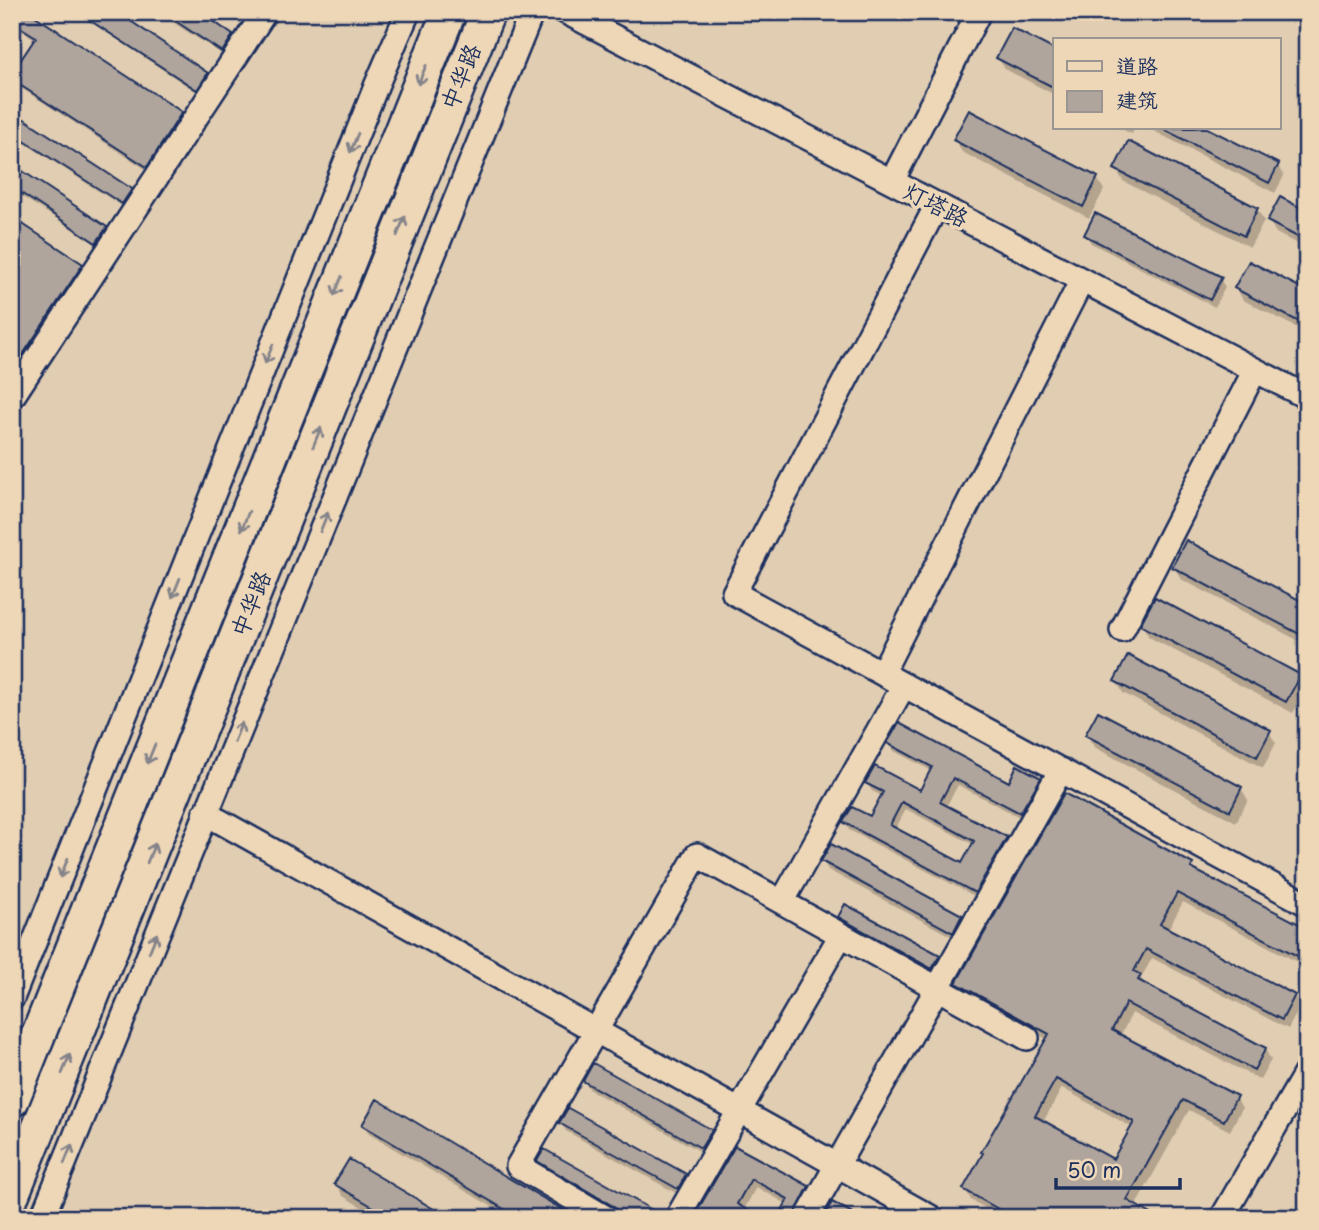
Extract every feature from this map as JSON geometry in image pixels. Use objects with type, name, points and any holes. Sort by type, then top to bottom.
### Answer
[{"type":"highway","name":"中华路","points":[[12,1100],[449,12]]},
{"type":"highway","name":"中华路","points":[[12,1195],[488,12]]},
{"type":"street","points":[[12,397],[265,12]]},
{"type":"street","points":[[12,998],[408,12]]},
{"type":"street","points":[[42,1218],[533,12]]},
{"type":"street","name":"灯塔路","points":[[566,12],[1307,397]]},
{"type":"street","points":[[892,181],[979,12]]},
{"type":"street","points":[[936,205],[734,593],[1307,904]]},
{"type":"street","points":[[883,673],[1082,280]]},
{"type":"street","points":[[1122,630],[1255,370]]},
{"type":"street","points":[[782,902],[904,685]]},
{"type":"street","points":[[807,1218],[1061,770]]},
{"type":"street","points":[[205,813],[932,1218]]},
{"type":"street","points":[[606,1218],[518,1166],[697,855],[1027,1038]]},
{"type":"street","points":[[677,1218],[841,935]]},
{"type":"street","points":[[1222,1218],[1307,1071]]},
{"type":"building","points":[[12,12],[29,12],[182,112],[147,167],[12,80],[12,73],[36,37],[12,22]]},
{"type":"building","points":[[77,12],[117,12],[208,73],[197,90]]},
{"type":"building","points":[[162,12],[200,12],[233,35],[222,52]]},
{"type":"building","points":[[1012,28],[1053,49],[1053,87],[996,58]]},
{"type":"building","points":[[969,110],[1098,177],[1083,207],[953,140]]},
{"type":"building","points":[[12,111],[132,189],[122,204],[12,133]]},
{"type":"building","points":[[1165,130],[1211,130],[1279,164],[1269,183]]},
{"type":"building","points":[[1128,141],[1258,208],[1244,236],[1114,169]]},
{"type":"building","points":[[21,170],[107,227],[96,243],[12,187]]},
{"type":"building","points":[[1280,197],[1307,211],[1307,242],[1267,221]]},
{"type":"building","points":[[1095,213],[1222,277],[1210,300],[1084,235]]},
{"type":"building","points":[[12,217],[83,264],[12,371]]},
{"type":"building","points":[[1249,261],[1307,291],[1307,326],[1234,288]]},
{"type":"building","points":[[1186,540],[1307,604],[1307,638],[1172,567]]},
{"type":"building","points":[[1155,597],[1301,675],[1286,702],[1140,625]]},
{"type":"building","points":[[1128,655],[1271,730],[1257,757],[1114,681]]},
{"type":"building","points":[[1098,711],[1242,787],[1230,811],[1085,735]]},
{"type":"building","points":[[899,723],[1009,782],[1017,765],[1041,778],[1020,813],[953,778],[940,802],[1007,837],[975,893],[843,822],[852,807],[870,816],[883,792],[865,783],[875,766],[920,790],[932,767],[887,743]],"holes":[[[902,802],[974,841],[962,863],[890,825]]]},
{"type":"building","points":[[1064,793],[1193,864],[1191,868],[1307,928],[1307,961],[1177,893],[1160,924],[1295,995],[1282,1020],[1146,949],[1134,971],[1141,975],[1138,980],[1266,1048],[1254,1070],[1126,1003],[1112,1030],[1237,1096],[1224,1121],[1183,1100],[1127,1200],[1158,1218],[1014,1218],[963,1189],[983,1153],[981,1152],[1049,1034],[956,983]],"holes":[[[1056,1079],[1134,1122],[1113,1159],[1035,1116]]]},
{"type":"building","points":[[831,844],[962,915],[953,933],[821,861]]},
{"type":"building","points":[[845,904],[940,955],[932,969],[838,917]]},
{"type":"building","points":[[593,1063],[712,1130],[701,1148],[583,1081]]},
{"type":"building","points":[[377,1099],[577,1218],[519,1218],[362,1125]]},
{"type":"building","points":[[568,1108],[686,1174],[678,1189],[559,1123]]},
{"type":"building","points":[[735,1146],[809,1186],[793,1218],[778,1218],[788,1199],[751,1179],[737,1204],[761,1218],[709,1218],[697,1211]]},
{"type":"building","points":[[544,1149],[663,1218],[629,1218],[537,1161]]},
{"type":"building","points":[[349,1159],[449,1218],[392,1218],[334,1184]]},
{"type":"building","points":[[832,1202],[862,1218],[823,1218]]}]
